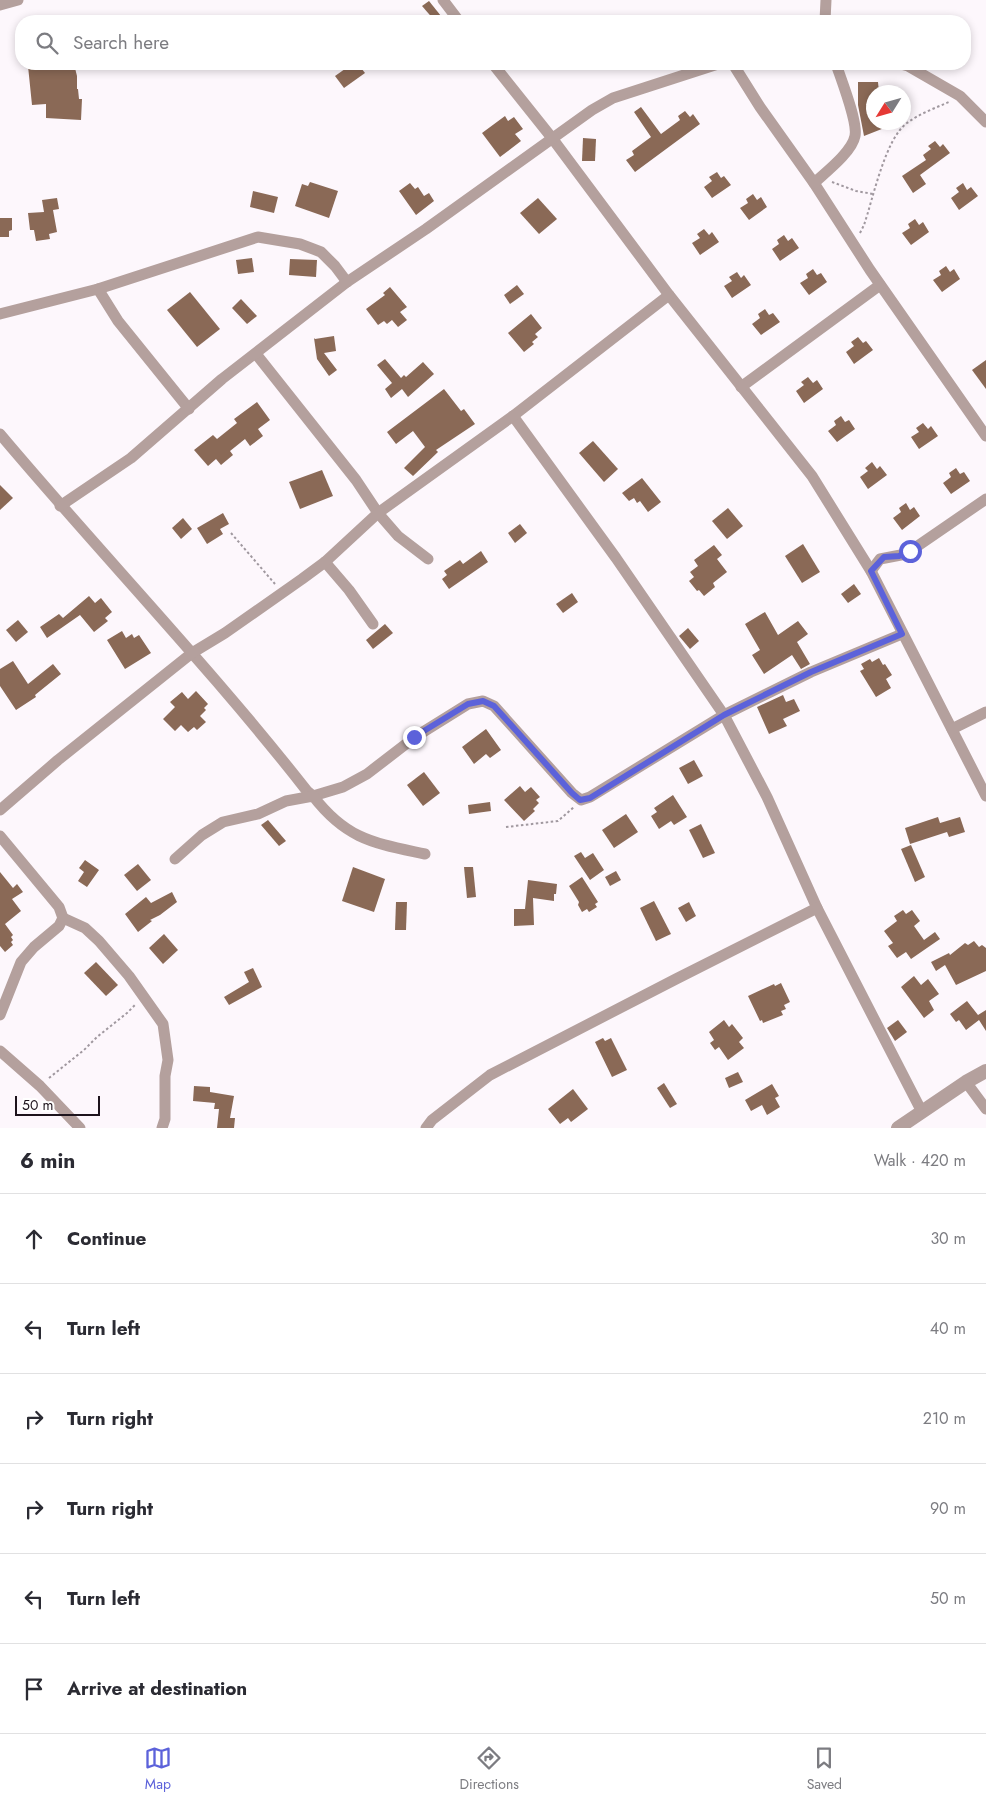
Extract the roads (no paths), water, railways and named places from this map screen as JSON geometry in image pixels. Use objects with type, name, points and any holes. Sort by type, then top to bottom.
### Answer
[{"type":"street","points":[[0,5],[18,0]]},
{"type":"street","points":[[442,0],[454,15]]},
{"type":"street","points":[[825,15],[826,0]]},
{"type":"street","points":[[498,70],[552,138],[669,295],[812,476],[871,571],[986,796]]},
{"type":"street","points":[[60,506],[131,458],[222,379],[347,282],[426,229],[592,110],[612,98],[699,70]]},
{"type":"street","points":[[737,70],[760,107],[817,180],[853,244],[986,436]]},
{"type":"street","points":[[817,180],[846,151],[855,136],[854,123],[838,70]]},
{"type":"street","points":[[915,70],[960,96],[986,122]]},
{"type":"street","points":[[0,314],[98,289],[258,237],[300,244],[321,252],[347,282]]},
{"type":"street","points":[[742,387],[880,284]]},
{"type":"street","points":[[98,289],[118,321],[188,409]]},
{"type":"street","points":[[0,810],[58,760],[192,653],[283,593],[325,562],[378,514],[513,416],[669,295]]},
{"type":"street","points":[[256,354],[356,480],[378,514],[398,536],[428,559]]},
{"type":"street","points":[[513,416],[616,558],[724,715],[818,908],[922,1112]]},
{"type":"street","points":[[0,434],[60,506],[192,653],[307,791],[338,824],[358,836],[381,845],[425,854]]},
{"type":"street","points":[[871,571],[880,559],[906,554],[986,499]]},
{"type":"street","points":[[325,562],[349,590],[373,624]]},
{"type":"street","points":[[175,859],[202,835],[223,822],[258,814],[286,801],[313,796],[343,787],[359,778],[414,737],[468,704],[483,701],[494,706],[572,793],[580,800],[590,798],[724,715],[811,672],[902,634]]},
{"type":"street","points":[[952,729],[986,712]]},
{"type":"street","points":[[0,836],[59,907],[63,918],[85,928],[124,969],[163,1024],[168,1060],[165,1076],[165,1119],[162,1128]]},
{"type":"street","points":[[426,1128],[432,1120],[490,1075],[818,908]]},
{"type":"street","points":[[0,1015],[21,962],[34,947],[59,926],[63,918]]},
{"type":"street","points":[[0,1050],[40,1086],[80,1128]]},
{"type":"street","points":[[898,1128],[966,1082],[986,1071]]},
{"type":"street","points":[[966,1082],[986,1109]]}]
